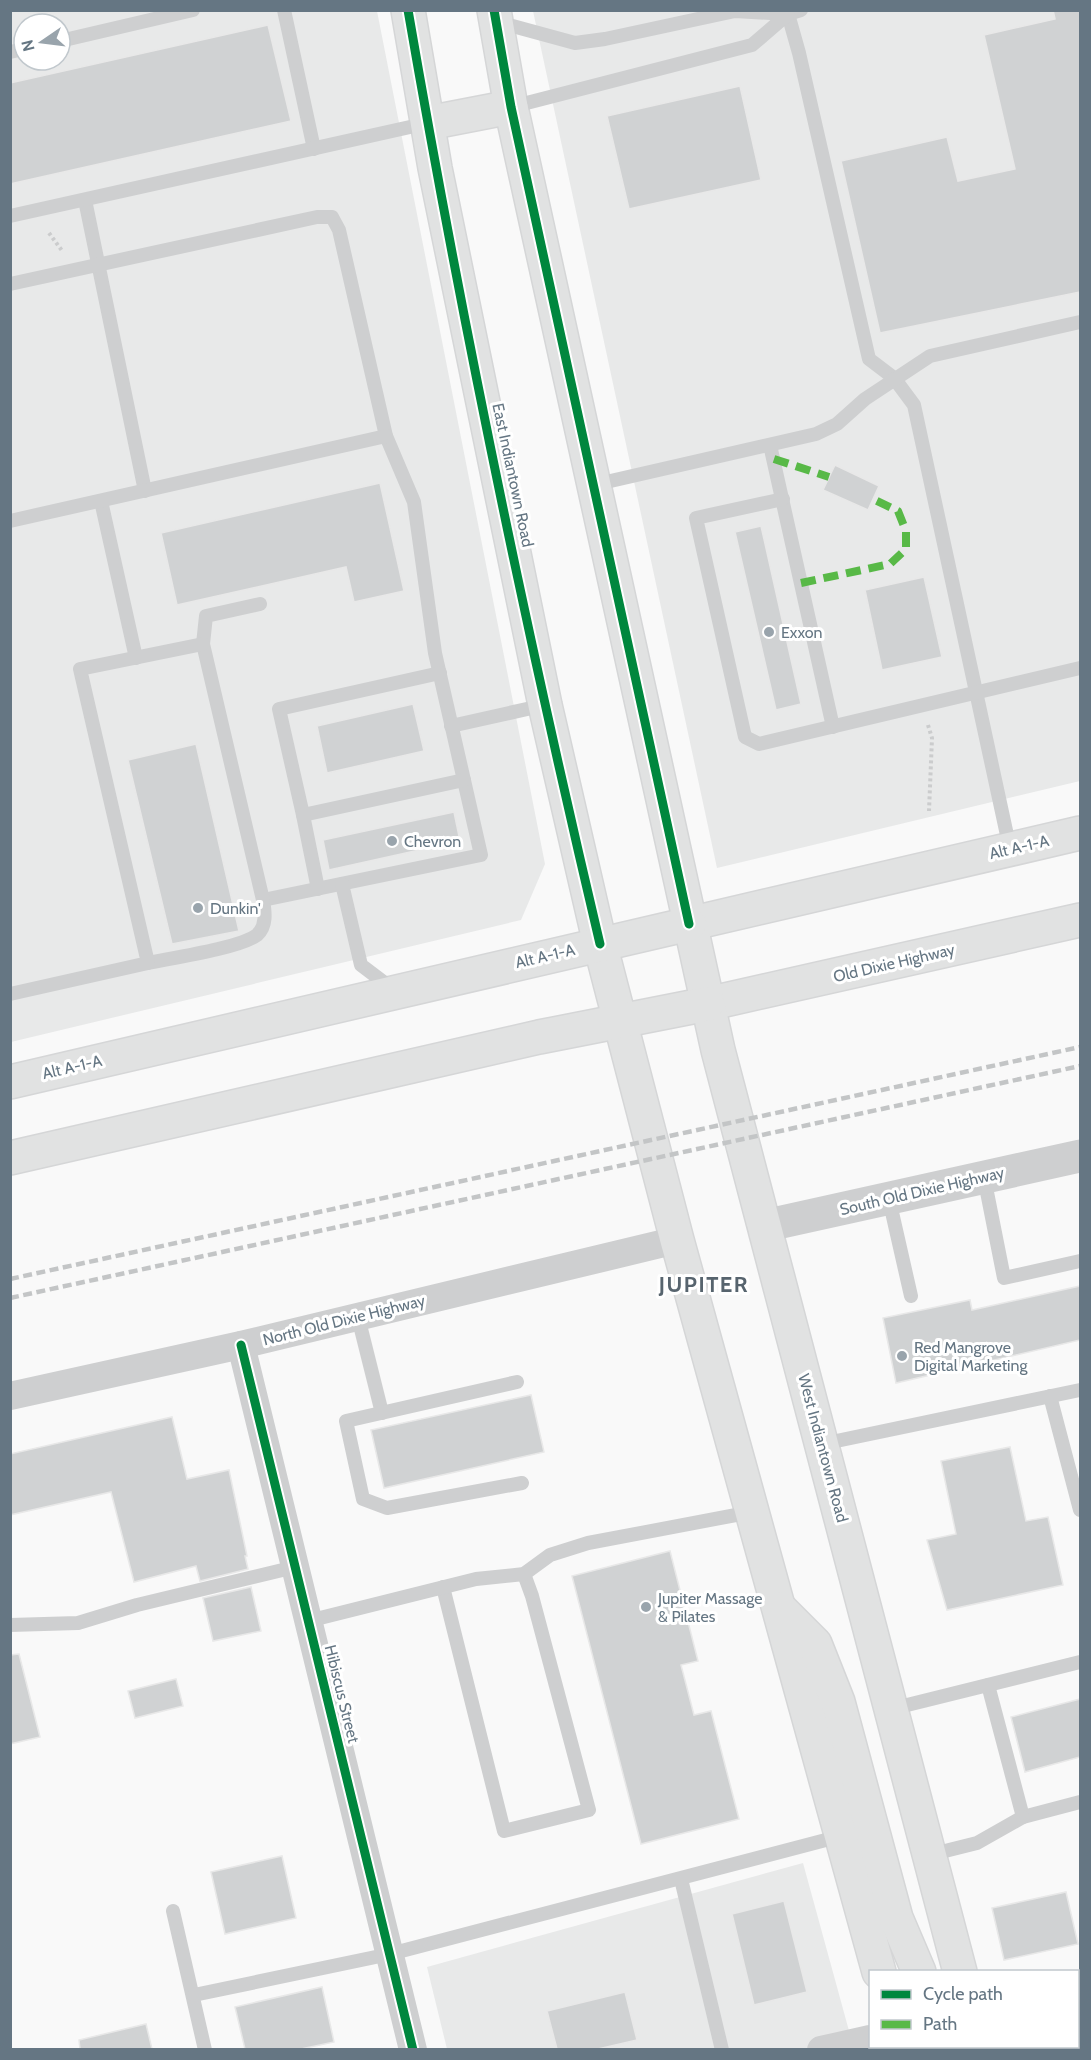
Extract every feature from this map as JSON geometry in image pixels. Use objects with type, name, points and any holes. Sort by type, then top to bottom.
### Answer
[{"type":"main road","name":"East Indiantown Road","points":[[408,10],[428,123],[545,705],[600,944]]},
{"type":"main road","points":[[495,16],[511,107],[689,924]]},
{"type":"main road","points":[[428,123],[511,107]]},
{"type":"main road","name":"Alt A-1-A","points":[[10,1082],[1080,833]]},
{"type":"main road","name":"Old Dixie Highway","points":[[707,1004],[1080,920]]},
{"type":"main road","name":"West Indiantown Road","points":[[689,924],[707,1004],[764,1226],[960,1970]]},
{"type":"main road","points":[[600,944],[677,1240],[879,1970]]},
{"type":"main road","points":[[10,1158],[539,1037],[707,1004]]},
{"type":"main road","points":[[778,1608],[815,1644],[838,1702],[897,1918],[919,1970]]},
{"type":"street","name":"South Old Dixie Highway","points":[[764,1226],[1080,1155]]},
{"type":"street","name":"North Old Dixie Highway","points":[[10,1396],[241,1346],[677,1240]]},
{"type":"street","name":"Hibiscus Street","points":[[241,1346],[413,2049]]},
{"type":"street","points":[[820,2049],[869,2039]]},
{"type":"lane","points":[[72,38],[193,10]]},
{"type":"lane","points":[[284,10],[314,149]]},
{"type":"lane","points":[[495,16],[575,43],[605,39],[735,11],[794,12]]},
{"type":"lane","points":[[511,107],[752,45],[794,12]]},
{"type":"lane","points":[[794,12],[799,53],[869,360],[894,378],[914,405],[1010,849]]},
{"type":"lane","points":[[10,216],[428,123]]},
{"type":"lane","points":[[85,200],[145,491]]},
{"type":"lane","points":[[10,284],[317,217],[332,217],[339,230],[386,436],[414,502],[440,673],[482,855],[263,900]]},
{"type":"lane","points":[[593,485],[816,434],[837,424],[865,399],[930,356],[1080,322]]},
{"type":"lane","points":[[10,521],[386,436]]},
{"type":"lane","points":[[770,445],[833,727]]},
{"type":"lane","points":[[783,499],[696,518],[745,737],[759,744],[1080,668]]},
{"type":"lane","points":[[101,501],[136,658]]},
{"type":"lane","points":[[10,994],[241,942],[258,934],[266,918],[263,900],[203,644],[206,616],[260,604]]},
{"type":"lane","points":[[148,963],[80,669],[203,644]]},
{"type":"lane","points":[[318,889],[279,709],[440,673]]},
{"type":"lane","points":[[451,726],[545,705]]},
{"type":"lane","points":[[303,815],[464,780]]},
{"type":"lane","points":[[342,884],[362,965],[396,992]]},
{"type":"lane","points":[[984,1177],[1004,1278],[1080,1261]]},
{"type":"lane","points":[[889,1199],[911,1296]]},
{"type":"lane","points":[[358,1317],[382,1413]]},
{"type":"lane","points":[[517,1382],[345,1421],[363,1499],[387,1508],[522,1484]]},
{"type":"lane","points":[[822,1444],[1080,1390]]},
{"type":"lane","points":[[1050,1396],[1080,1510]]},
{"type":"lane","points":[[309,1621],[476,1579],[524,1575],[550,1555],[588,1543],[752,1512]]},
{"type":"lane","points":[[10,1625],[78,1623],[137,1605],[295,1567]]},
{"type":"lane","points":[[442,1587],[504,1831],[589,1810],[532,1596],[524,1575]]},
{"type":"lane","points":[[891,1709],[1080,1662]]},
{"type":"lane","points":[[988,1685],[1023,1817]]},
{"type":"lane","points":[[929,1855],[977,1843],[1023,1817],[1080,1802]]},
{"type":"lane","points":[[194,1995],[390,1954],[841,1836]]},
{"type":"lane","points":[[681,1879],[722,2049]]},
{"type":"lane","points":[[173,1911],[194,1995],[204,2049]]},
{"type":"path","points":[[923,706],[932,738],[929,811]]},
{"type":"shaded area","points":[[10,11],[377,11],[545,864],[521,920],[11,1042]]},
{"type":"shaded area","points":[[533,11],[1080,11],[1080,781],[717,868]]},
{"type":"shaded area","points":[[803,1863],[854,2049],[447,2049],[427,1967]]},
{"type":"building","points":[[1053,10],[1080,10],[1080,292],[880,333],[841,161],[947,137],[958,181],[1015,169],[984,35],[1055,19]]},
{"type":"building","points":[[268,25],[291,121],[10,184],[10,83],[59,72],[72,72],[72,69]]},
{"type":"building","points":[[740,86],[761,180],[629,209],[607,116]]},
{"type":"building","points":[[835,465],[879,486],[868,510],[823,490]]},
{"type":"building","points":[[380,483],[404,591],[354,602],[346,567],[177,605],[161,533]]},
{"type":"building","points":[[761,526],[801,704],[776,710],[735,532]]},
{"type":"building","points":[[924,577],[942,657],[882,670],[865,590]]},
{"type":"building","points":[[413,704],[424,751],[327,773],[317,726]]},
{"type":"building","points":[[196,744],[239,931],[172,944],[128,760]]},
{"type":"building","points":[[454,812],[460,841],[329,870],[323,840]]},
{"type":"building","points":[[1080,1286],[1080,1340],[896,1383],[883,1318],[970,1300],[972,1310]]},
{"type":"building","points":[[531,1395],[544,1452],[384,1488],[371,1430]]},
{"type":"building","points":[[172,1417],[187,1479],[229,1470],[248,1569],[200,1581],[196,1566],[134,1582],[111,1492],[10,1515],[10,1454]]},
{"type":"building","points":[[1010,1447],[1026,1521],[1048,1517],[1063,1585],[947,1610],[927,1540],[956,1534],[941,1461]]},
{"type":"building","points":[[670,1551],[698,1661],[681,1665],[694,1715],[711,1711],[739,1819],[641,1844],[572,1576]]},
{"type":"building","points":[[251,1587],[261,1631],[213,1641],[203,1598]]},
{"type":"building","points":[[19,1654],[40,1737],[10,1744],[10,1655]]},
{"type":"building","points":[[176,1679],[183,1706],[135,1718],[128,1691]]},
{"type":"building","points":[[1080,1699],[1080,1757],[1025,1772],[1011,1717]]},
{"type":"building","points":[[282,1856],[296,1918],[225,1934],[211,1872]]},
{"type":"building","points":[[1066,1892],[1078,1944],[1004,1960],[992,1908]]},
{"type":"building","points":[[784,1901],[807,1992],[754,2005],[732,1914]]},
{"type":"building","points":[[322,1987],[334,2042],[301,2049],[245,2049],[235,2007]]},
{"type":"building","points":[[625,1992],[637,2040],[598,2049],[557,2049],[547,2011]]},
{"type":"building","points":[[146,2024],[152,2049],[80,2049],[79,2040]]},
{"type":"railway","points":[[10,1279],[1080,1047]]},
{"type":"railway","points":[[10,1298],[1080,1066]]},
{"type":"marked path","points":[[774,459],[829,477]]},
{"type":"marked path","points":[[801,583],[890,564],[906,549],[906,531],[898,511],[873,499]]},
{"type":"cycle path","points":[[408,10],[473,362],[547,712],[600,944]]},
{"type":"cycle path","points":[[494,10],[511,107],[689,924]]},
{"type":"cycle path","points":[[241,1345],[413,2050]]},
{"type":"place","name":"Exxon","points":[[769,632]]},
{"type":"place","name":"Chevron","points":[[392,841]]},
{"type":"place","name":"Dunkin'","points":[[198,908]]},
{"type":"place","name":"Red Mangrove Digital Marketing","points":[[902,1356]]},
{"type":"place","name":"Jupiter Massage & Pilates","points":[[646,1607]]},
{"type":"district","name":"JUPITER","points":[[704,1284]]}]
